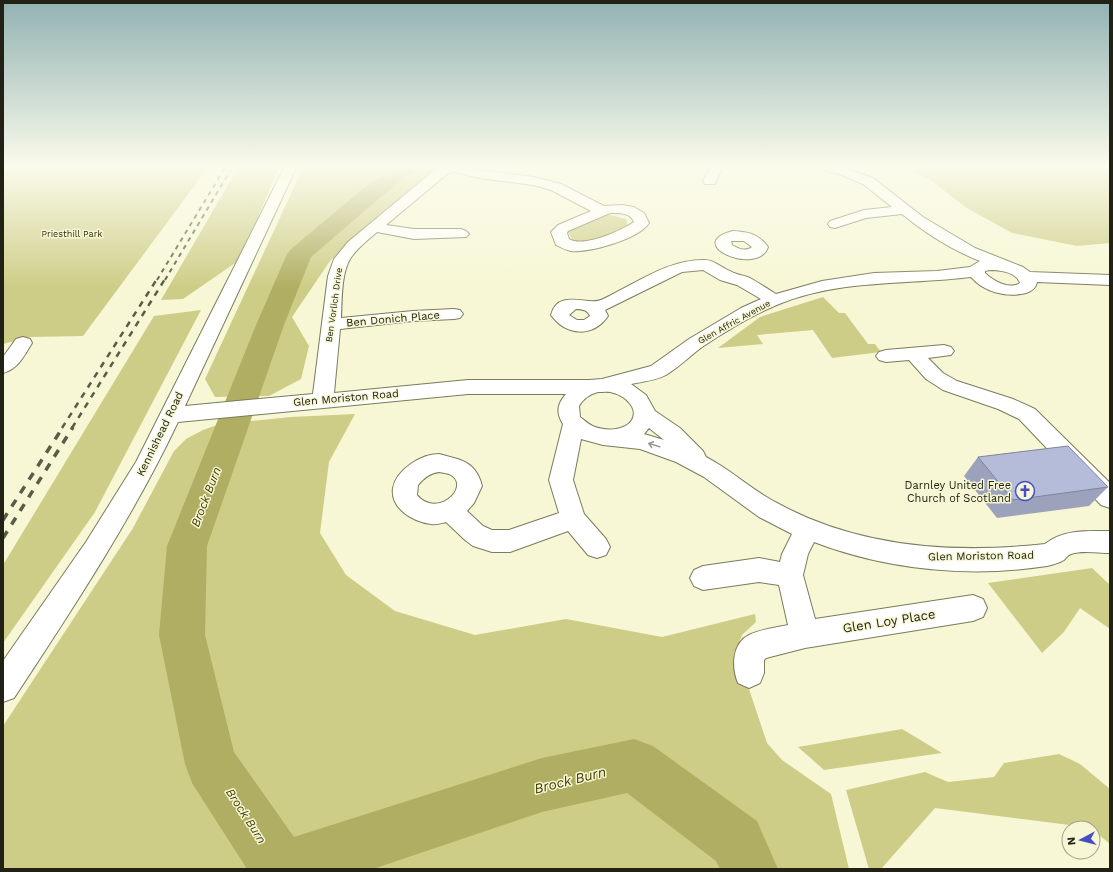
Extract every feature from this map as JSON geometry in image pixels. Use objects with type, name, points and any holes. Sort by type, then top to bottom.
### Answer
[{"type":"street","name":"Kennishead Road","points":[[3,687],[129,495],[146,465],[271,207]]},
{"type":"street","name":"Ben Vorlich Drive","points":[[323,401],[339,266],[346,253],[353,245],[398,207]]},
{"type":"street","points":[[592,207],[602,212],[616,209],[629,210],[639,216],[642,223],[589,246],[573,246],[563,242],[560,239],[560,232],[563,228],[602,212]]},
{"type":"street","points":[[899,207],[969,251],[1017,271],[1026,277],[1110,280]]},
{"type":"street","points":[[835,224],[864,214],[903,210]]},
{"type":"street","points":[[373,227],[414,234],[461,234]]},
{"type":"street","points":[[706,265],[708,260],[726,249]]},
{"type":"street","points":[[969,251],[976,259],[979,277],[989,284]]},
{"type":"street","name":"Glen Affric Avenue","points":[[595,386],[658,371],[703,339],[747,312],[774,300],[822,286],[874,278],[937,276],[978,269],[990,264],[1005,266]]},
{"type":"street","points":[[595,308],[678,268],[706,265],[726,276],[743,281],[774,300]]},
{"type":"street","name":"Glen Affric Avenue","points":[[937,276],[989,284],[1006,289],[1022,289],[1029,284],[1026,277]]},
{"type":"street","name":"Ben Donich Place","points":[[331,324],[414,316],[454,314]]},
{"type":"street","points":[[3,367],[11,361],[23,343]]},
{"type":"street","points":[[886,356],[944,351]]},
{"type":"street","points":[[914,354],[939,380],[952,386],[1015,406],[1026,414],[1110,498]]},
{"type":"street","name":"Glen Affric Avenue","points":[[643,408],[648,388],[658,371]]},
{"type":"street","name":"Glen Moriston Road","points":[[170,415],[468,386],[522,388],[614,386],[625,389],[635,395],[643,408],[672,434],[703,466]]},
{"type":"street","points":[[595,386],[580,392],[569,404],[571,418],[562,480],[573,519],[597,547]]},
{"type":"street","name":"Glen Moriston Road","points":[[522,388],[551,398],[561,404],[571,418],[587,433],[638,441],[663,448],[703,466],[768,510],[847,543],[890,553],[941,559],[1029,557],[1051,554],[1062,545],[1086,541],[1110,542]]},
{"type":"street","points":[[565,459],[586,446],[610,437],[630,433],[640,425],[643,408]]},
{"type":"street","points":[[450,510],[474,533],[482,538],[492,541],[510,541],[530,532],[573,519]]},
{"type":"street","points":[[804,634],[790,575],[795,554],[808,528]]},
{"type":"street","points":[[703,578],[759,570],[790,575]]},
{"type":"street","name":"Glen Loy Place","points":[[749,673],[749,656],[757,646],[804,634],[973,608]]},
{"type":"green space","name":"Priesthill Park","points":[[3,207],[179,207],[83,336],[31,337],[3,344]]},
{"type":"green space","points":[[215,207],[262,207],[241,259],[183,299],[161,300]]},
{"type":"green space","points":[[285,207],[389,207],[354,236],[330,261],[292,317],[309,346],[301,379],[269,396],[215,397],[205,379]]},
{"type":"green space","points":[[965,207],[1110,207],[1110,243],[1077,246],[1012,233]]},
{"type":"green space","points":[[607,214],[626,219],[628,226],[595,240],[586,242],[578,241],[572,238],[568,231],[571,229]]},
{"type":"green space","points":[[823,297],[839,313],[845,313],[868,344],[875,344],[881,352],[832,358],[813,330],[757,335],[763,344],[718,348],[760,317]]},
{"type":"green space","points":[[201,310],[95,512],[3,643],[3,565],[154,316]]},
{"type":"green space","points":[[355,414],[329,462],[320,533],[346,575],[395,611],[475,635],[566,619],[662,637],[755,614],[756,622],[742,635],[736,650],[767,743],[782,760],[831,794],[849,869],[3,869],[3,726],[133,528],[174,451],[186,439],[203,430],[220,424],[291,417]]},
{"type":"green space","points":[[1092,568],[1110,585],[1110,629],[1080,608],[1064,632],[1042,653],[988,583]]},
{"type":"green space","points":[[902,729],[942,753],[824,770],[798,747]]},
{"type":"green space","points":[[1059,754],[1080,764],[1110,789],[1110,844],[1101,837],[1101,820],[1061,820],[1061,824],[935,808],[881,869],[869,869],[846,790],[925,772],[948,782],[994,777],[1004,763]]},
{"type":"building","points":[[1068,446],[1108,487],[1013,500],[978,457]]},
{"type":"waterway","name":"Brock Burn","points":[[281,869],[211,764],[182,635],[187,546],[270,325],[300,254],[356,207]]},
{"type":"waterway","name":"Brock Burn","points":[[287,869],[542,785],[634,765],[737,841],[749,869]]},
{"type":"railway","points":[[157,280],[201,207]]},
{"type":"railway","points":[[165,280],[209,207]]},
{"type":"railway","points":[[62,428],[157,279]]},
{"type":"railway","points":[[72,428],[165,279]]},
{"type":"railway","points":[[3,520],[63,427]]},
{"type":"railway","points":[[3,538],[73,427]]},
{"type":"place","name":"Darnley United Free Church of Scotland","points":[[1025,491]]}]
